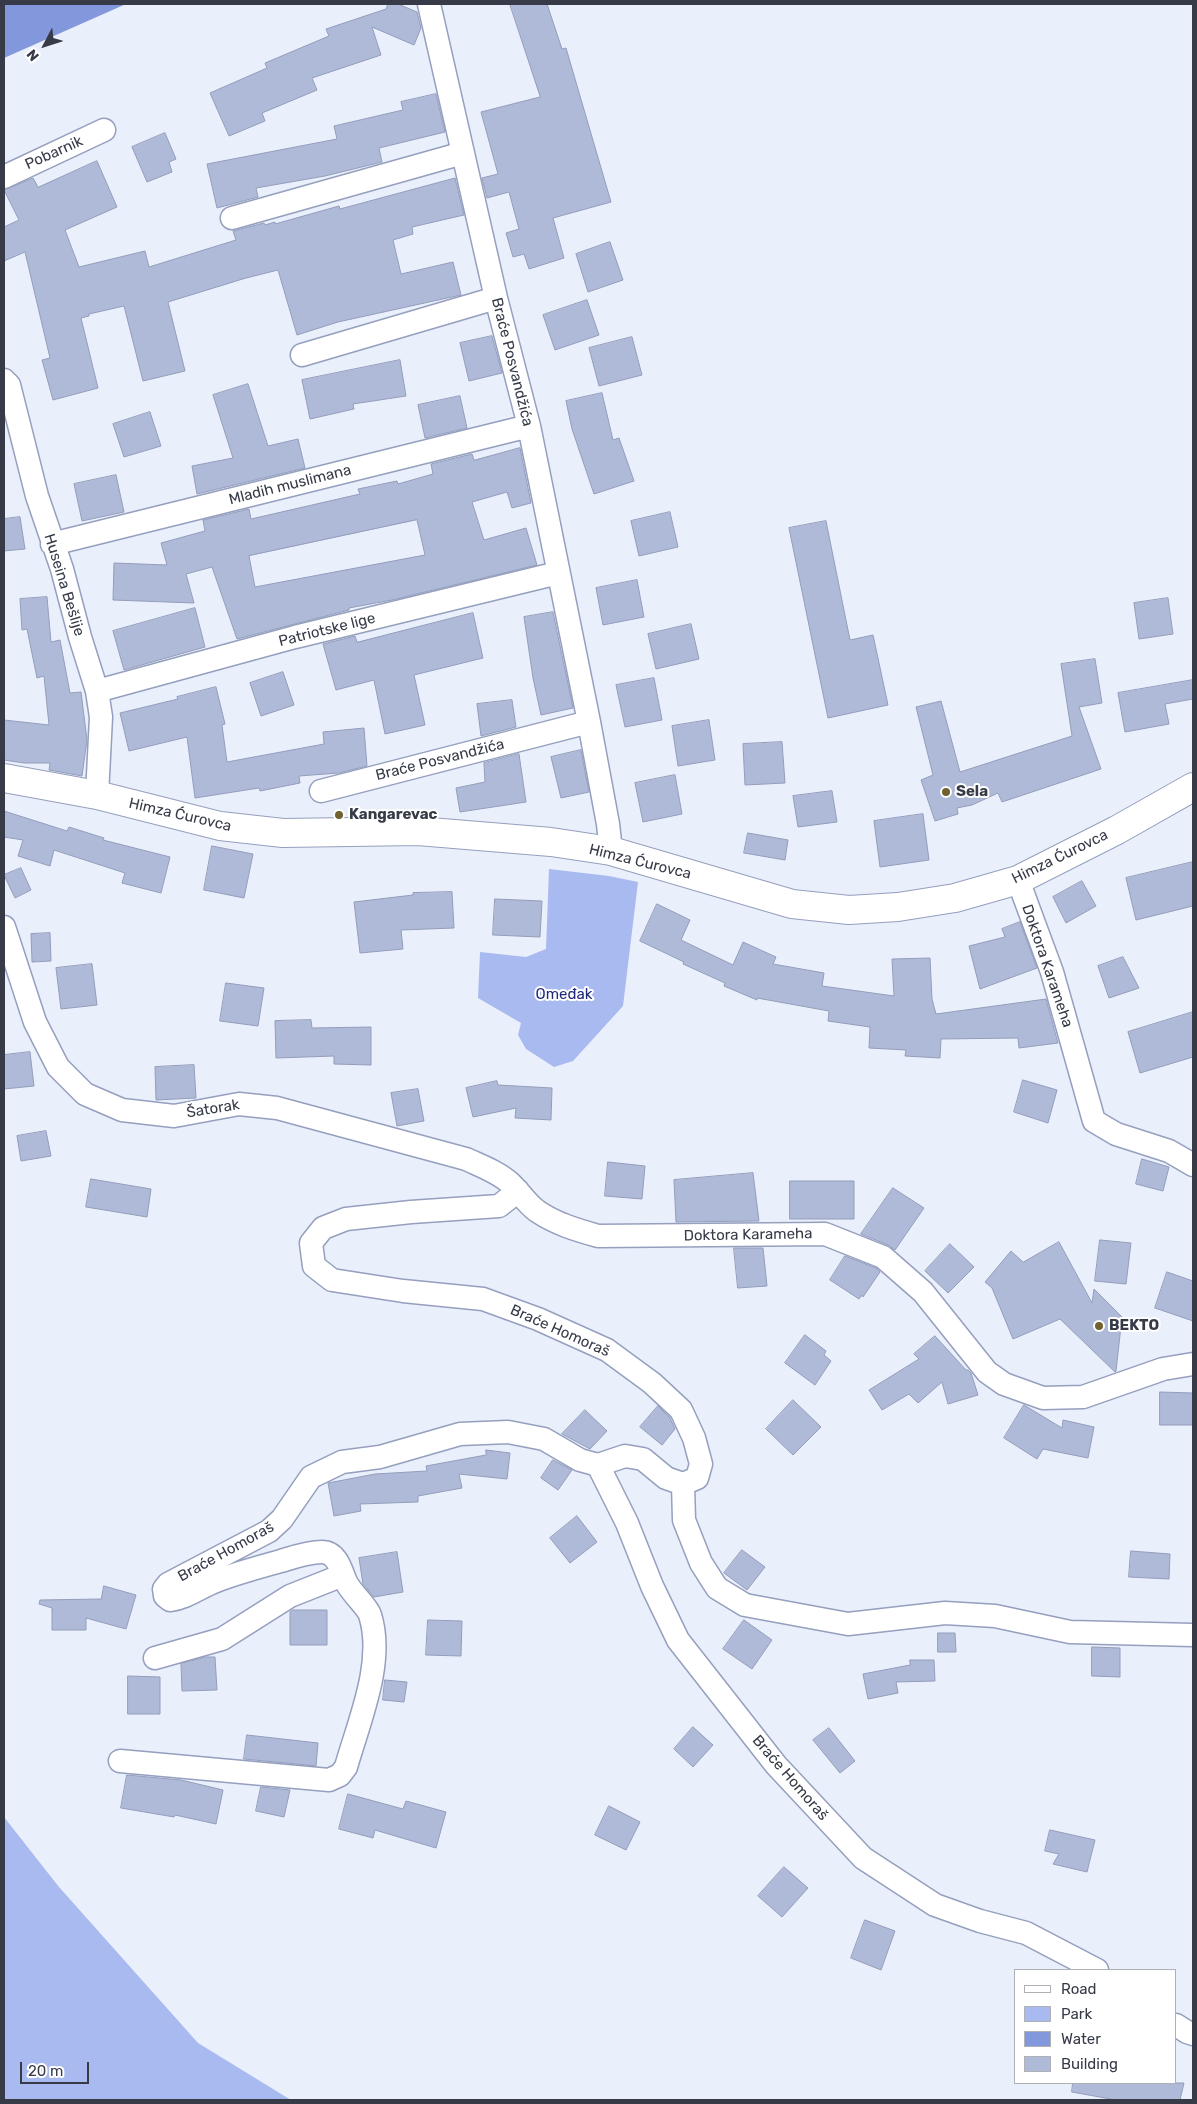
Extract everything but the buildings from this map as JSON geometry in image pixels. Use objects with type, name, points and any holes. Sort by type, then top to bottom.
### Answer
[{"type":"main road","name":"Himza Ćurovca","points":[[4,778],[97,795],[220,826],[283,833],[418,831],[551,842],[611,851],[792,904],[849,910],[898,907],[954,898],[1018,880],[1117,830],[1193,788]]},
{"type":"street","name":"Braće Posvandžića","points":[[429,4],[496,298],[529,426],[589,722],[608,824],[611,851]]},
{"type":"street","name":"Pobarnik","points":[[4,177],[104,130]]},
{"type":"street","points":[[232,218],[463,153]]},
{"type":"street","points":[[302,355],[496,298]]},
{"type":"street","name":"Huseina Bešlije","points":[[4,380],[9,385],[37,496],[62,569],[80,638],[97,692],[101,717],[97,795]]},
{"type":"street","name":"Mladih muslimana","points":[[52,544],[529,426]]},
{"type":"street","name":"Patriotske lige","points":[[97,692],[295,638],[558,573]]},
{"type":"street","name":"Braće Posvandžića","points":[[321,791],[589,722]]},
{"type":"street","name":"Doktora Karameha","points":[[1018,880],[1052,972],[1094,1121],[1116,1134],[1169,1151],[1193,1164]]},
{"type":"street","name":"Šatorak","points":[[4,929],[35,1022],[58,1066],[85,1094],[122,1110],[174,1116],[239,1104],[277,1108],[466,1159],[510,1182],[518,1192]]},
{"type":"street","name":"Doktora Karameha","points":[[518,1192],[539,1212],[565,1226],[598,1236],[825,1234],[882,1257],[923,1292],[987,1372],[1004,1384],[1043,1398],[1083,1397],[1163,1370],[1193,1364]]},
{"type":"street","name":"Braće Homoraš","points":[[518,1192],[499,1206],[346,1219],[323,1228],[311,1243],[314,1266],[332,1280],[403,1291],[483,1299],[538,1319],[607,1350],[652,1383],[681,1410],[694,1438],[701,1464],[697,1478],[683,1484]]},
{"type":"street","name":"Braće Homoraš","points":[[120,1760],[329,1780],[340,1775],[346,1767],[369,1687],[375,1656],[375,1634],[370,1613],[351,1592],[337,1561],[332,1555],[327,1552],[320,1552],[248,1570],[214,1581],[178,1599],[170,1600],[165,1596],[164,1589],[168,1584],[269,1531],[282,1519],[311,1477],[342,1462],[380,1457],[460,1434],[508,1432],[544,1439],[580,1460],[598,1465],[628,1523],[652,1586],[678,1640],[776,1765],[863,1858],[935,1905],[1026,1933],[1095,1969]]},
{"type":"street","points":[[598,1465],[625,1456],[644,1459],[666,1478],[683,1484],[684,1520],[701,1563],[717,1588],[745,1605],[848,1624],[945,1613],[995,1616],[1070,1632],[1193,1635]]},
{"type":"street","points":[[156,1658],[222,1639],[290,1596],[343,1575]]},
{"type":"street","points":[[1177,2025],[1193,2034]]},
{"type":"green space","name":"Omeđak","points":[[549,869],[609,876],[638,882],[623,1006],[573,1061],[554,1067],[526,1049],[518,1035],[521,1023],[478,998],[480,952],[526,957],[546,949]]},
{"type":"green space","points":[[4,1817],[59,1887],[198,2043],[291,2100],[4,2100]]},
{"type":"water","points":[[4,4],[126,4],[4,58]]},
{"type":"place","name":"Sela","points":[[946,792]]},
{"type":"place","name":"Kangarevac","points":[[339,815]]},
{"type":"place","name":"BEKTO","points":[[1099,1326]]}]
